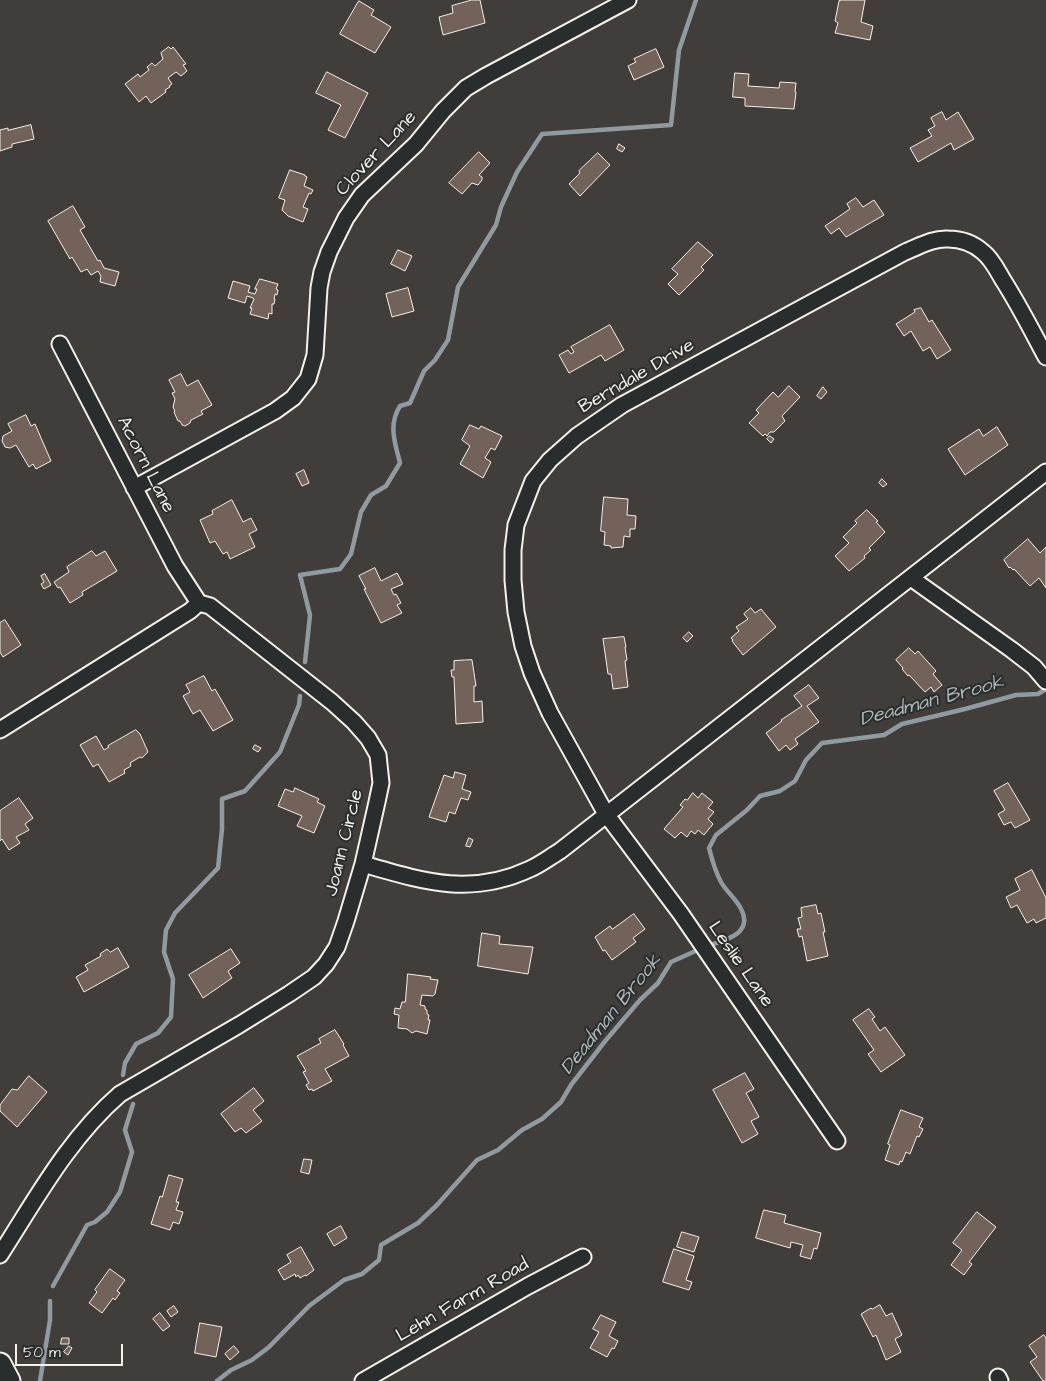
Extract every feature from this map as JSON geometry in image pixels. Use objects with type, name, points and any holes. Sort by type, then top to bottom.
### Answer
[{"type":"street","name":"Clover Lane","points":[[134,488],[275,411],[293,398],[308,380],[315,356],[319,288],[322,272],[329,252],[346,218],[362,195],[416,144],[466,88],[628,0]]},
{"type":"street","name":"Berndale Drive","points":[[606,814],[550,713],[532,674],[523,646],[516,612],[512,580],[516,525],[533,481],[550,460],[577,436],[622,405],[905,252],[935,240],[960,240],[972,244],[984,252],[992,261],[1014,298],[1046,357]]},
{"type":"street","name":"Acorn Lane","points":[[60,344],[175,566],[199,603]]},
{"type":"street","points":[[363,864],[428,882],[453,885],[482,884],[508,878],[532,869],[560,851],[1046,472]]},
{"type":"street","points":[[911,578],[1012,650],[1034,667],[1044,678]]},
{"type":"street","points":[[0,730],[190,611],[199,603]]},
{"type":"street","name":"Joann Circle","points":[[0,1255],[78,1136],[105,1107],[120,1094],[239,1025],[314,977],[326,964],[337,947],[363,864],[381,783],[378,755],[368,738],[332,702],[210,606],[199,603]]},
{"type":"street","name":"Leslie Lane","points":[[606,814],[698,938],[837,1140]]},
{"type":"street","name":"Lehn Farm Road","points":[[363,1381],[528,1286],[583,1257]]},
{"type":"street","points":[[0,1364],[9,1381]]},
{"type":"building","points":[[472,0],[480,0],[485,23],[443,35],[439,17],[453,13],[452,6]]},
{"type":"building","points":[[865,0],[861,22],[873,26],[870,40],[835,33],[838,23],[835,21],[839,1]]},
{"type":"building","points":[[359,1],[374,10],[371,15],[391,27],[375,53],[340,34]]},
{"type":"building","points":[[169,47],[171,49],[173,47],[186,64],[183,65],[187,71],[181,76],[176,72],[168,78],[172,84],[170,87],[151,103],[146,96],[139,102],[125,84],[138,74],[140,77],[149,70],[147,67],[152,63],[155,66],[163,59],[161,53]]},
{"type":"building","points":[[656,49],[664,67],[634,80],[628,66],[636,62],[634,59]]},
{"type":"building","points":[[327,72],[368,93],[345,138],[328,130],[341,105],[316,93]]},
{"type":"building","points":[[735,73],[749,74],[748,86],[779,88],[780,82],[796,83],[794,109],[745,106],[745,98],[733,97]]},
{"type":"building","points":[[942,112],[946,120],[958,112],[974,139],[954,150],[951,143],[918,162],[910,148],[932,136],[928,130],[935,126],[931,118]]},
{"type":"building","points":[[31,125],[34,139],[12,144],[12,147],[0,151],[0,130]]},
{"type":"building","points":[[619,144],[625,148],[622,152],[617,149]]},
{"type":"building","points":[[479,152],[490,163],[479,175],[482,177],[482,180],[478,185],[472,183],[462,194],[449,183]]},
{"type":"building","points":[[598,153],[610,165],[580,196],[569,184],[580,173],[579,171]]},
{"type":"building","points":[[290,170],[305,175],[307,177],[304,186],[313,190],[311,194],[309,193],[303,207],[308,209],[303,222],[288,216],[282,210],[285,200],[279,198]]},
{"type":"building","points":[[856,198],[863,207],[874,200],[884,215],[846,237],[839,228],[831,234],[825,226],[850,209],[847,204]]},
{"type":"building","points":[[73,206],[85,227],[80,230],[98,261],[100,260],[104,268],[119,272],[115,286],[100,282],[101,276],[98,271],[91,275],[87,269],[81,272],[72,257],[70,259],[48,221]]},
{"type":"building","points":[[698,242],[713,255],[701,267],[704,270],[679,295],[668,284],[678,274],[672,269]]},
{"type":"building","points":[[398,250],[412,256],[405,271],[391,264]]},
{"type":"building","points":[[260,279],[278,284],[276,289],[278,290],[277,295],[275,294],[274,304],[272,304],[272,314],[269,313],[268,319],[250,314],[253,298],[247,296],[245,303],[228,298],[233,281],[250,286],[248,292],[255,294],[257,289],[255,289]]},
{"type":"building","points":[[408,288],[414,311],[392,317],[386,294]]},
{"type":"building","points":[[921,308],[929,322],[932,320],[951,350],[937,359],[930,347],[923,351],[911,331],[904,336],[896,324],[915,312],[914,310]]},
{"type":"building","points":[[610,325],[624,350],[605,361],[601,355],[569,373],[559,355],[568,350],[571,354],[574,352],[571,347]]},
{"type":"building","points":[[181,374],[187,386],[198,380],[212,405],[201,411],[203,414],[191,420],[185,426],[178,421],[174,412],[175,399],[172,393],[175,392],[169,380]]},
{"type":"building","points":[[789,386],[800,397],[782,416],[785,421],[774,432],[763,436],[749,423],[759,413],[756,410],[773,392],[778,397]]},
{"type":"building","points":[[823,387],[827,392],[821,399],[817,396]]},
{"type":"building","points":[[26,415],[31,426],[35,424],[51,461],[36,469],[33,464],[29,467],[16,445],[10,448],[5,447],[2,441],[3,436],[12,431],[8,424]]},
{"type":"building","points":[[470,425],[479,429],[481,426],[502,436],[495,450],[491,448],[485,458],[491,462],[483,478],[460,464],[470,446],[462,440]]},
{"type":"building","points":[[997,427],[1008,445],[965,475],[948,449],[979,429],[983,436]]},
{"type":"building","points":[[770,436],[774,439],[771,443],[767,439]]},
{"type":"building","points":[[304,470],[309,483],[302,486],[296,474]]},
{"type":"building","points":[[882,479],[887,484],[883,487],[879,483]]},
{"type":"building","points":[[604,497],[628,499],[627,515],[636,516],[635,529],[630,529],[630,537],[624,536],[623,547],[611,548],[611,546],[604,545],[605,532],[601,531]]},
{"type":"building","points":[[232,500],[243,522],[251,518],[257,530],[249,534],[255,547],[230,559],[227,552],[223,554],[215,541],[210,543],[200,520],[213,514],[212,511]]},
{"type":"building","points":[[867,510],[878,521],[876,522],[885,532],[869,548],[871,550],[864,556],[865,558],[849,571],[835,556],[849,543],[843,537],[857,523],[855,521]]},
{"type":"building","points":[[1028,539],[1040,553],[1046,547],[1046,588],[1039,578],[1030,586],[1014,569],[1009,568],[1004,560]]},
{"type":"building","points":[[92,551],[96,556],[105,551],[117,571],[82,592],[83,595],[70,603],[60,587],[58,588],[54,582],[69,572],[67,567]]},
{"type":"building","points":[[375,568],[381,581],[397,573],[403,584],[391,589],[401,603],[397,605],[402,613],[381,623],[359,576]]},
{"type":"building","points":[[45,574],[51,585],[44,589],[41,584],[44,582],[41,576]]},
{"type":"building","points":[[751,608],[755,613],[761,609],[776,627],[743,655],[731,638],[739,631],[736,627],[748,619],[744,614]]},
{"type":"building","points":[[5,620],[21,645],[3,657],[0,652],[0,623]]},
{"type":"building","points":[[689,632],[693,636],[687,642],[683,638]]},
{"type":"building","points":[[624,637],[628,687],[613,689],[611,674],[608,674],[603,639]]},
{"type":"building","points":[[909,648],[915,654],[918,651],[936,671],[933,674],[942,685],[934,692],[931,687],[925,692],[908,676],[896,660]]},
{"type":"building","points":[[472,660],[476,686],[474,686],[474,702],[482,701],[483,722],[456,724],[454,677],[452,677],[451,670],[454,670],[454,661]]},
{"type":"building","points":[[204,676],[212,691],[215,689],[233,720],[213,731],[200,710],[193,714],[183,696],[190,692],[186,685]]},
{"type":"building","points":[[809,685],[819,698],[807,706],[819,722],[795,739],[798,744],[790,750],[786,745],[779,751],[766,733],[802,706],[794,696]]},
{"type":"building","points":[[136,730],[140,734],[148,752],[142,758],[140,757],[130,763],[131,766],[124,770],[125,773],[109,782],[98,764],[93,767],[80,745],[96,736],[104,750]]},
{"type":"building","points":[[255,745],[261,748],[258,752],[253,749]]},
{"type":"building","points":[[455,772],[466,775],[462,789],[471,792],[468,800],[461,798],[455,814],[449,812],[446,822],[429,817],[444,775],[453,778]]},
{"type":"building","points":[[1008,783],[1030,820],[1015,828],[1011,822],[1004,825],[998,814],[1005,810],[994,791]]},
{"type":"building","points":[[295,788],[319,799],[317,802],[325,806],[314,833],[297,826],[302,816],[278,806],[285,789],[293,792]]},
{"type":"building","points":[[693,793],[698,798],[702,793],[713,802],[708,808],[714,812],[708,819],[713,824],[704,835],[698,830],[695,834],[691,831],[687,837],[681,832],[675,838],[664,829],[683,807],[680,805]]},
{"type":"building","points":[[19,798],[33,818],[25,824],[29,830],[16,837],[20,843],[9,850],[2,839],[0,841],[0,811]]},
{"type":"building","points":[[469,838],[473,840],[470,847],[466,846]]},
{"type":"building","points":[[1032,870],[1046,898],[1046,918],[1036,923],[1034,919],[1027,923],[1017,905],[1011,908],[1006,897],[1020,890],[1015,879]]},
{"type":"building","points":[[816,905],[818,914],[821,913],[828,956],[807,961],[802,936],[799,937],[797,929],[801,929],[798,918],[802,917],[801,908]]},
{"type":"building","points":[[634,914],[645,929],[633,938],[636,942],[612,960],[605,950],[603,951],[595,937],[610,926],[612,929]]},
{"type":"building","points":[[482,933],[500,936],[499,944],[533,947],[528,974],[478,966]]},
{"type":"building","points":[[118,948],[129,967],[84,992],[76,977],[88,970],[85,965],[101,956],[100,954],[107,949],[110,952]]},
{"type":"building","points":[[231,949],[240,963],[228,971],[232,978],[203,998],[189,975]]},
{"type":"building","points":[[408,974],[431,977],[430,979],[438,980],[433,996],[422,995],[420,1005],[425,1006],[429,1015],[428,1020],[430,1020],[427,1034],[416,1031],[412,1033],[407,1029],[398,1028],[399,1015],[394,1014],[395,1008],[400,1009],[402,1002],[405,1002]]},
{"type":"building","points":[[869,1009],[875,1017],[872,1019],[880,1031],[885,1027],[905,1055],[881,1072],[868,1054],[874,1050],[853,1020]]},
{"type":"building","points":[[335,1030],[349,1056],[325,1069],[332,1081],[313,1091],[312,1089],[309,1090],[306,1085],[309,1083],[303,1072],[306,1071],[297,1056],[321,1043],[319,1039]]},
{"type":"building","points":[[745,1073],[754,1089],[746,1093],[759,1117],[751,1121],[758,1134],[742,1143],[713,1090]]},
{"type":"building","points":[[29,1076],[47,1092],[17,1127],[0,1111],[0,1105],[12,1089],[17,1090]]},
{"type":"building","points":[[254,1088],[264,1101],[253,1110],[262,1121],[246,1133],[241,1128],[235,1132],[221,1114]]},
{"type":"building","points":[[901,1110],[923,1118],[919,1127],[923,1129],[919,1137],[917,1136],[910,1154],[906,1152],[899,1165],[885,1160],[890,1145],[888,1144]]},
{"type":"building","points":[[304,1159],[312,1160],[309,1174],[301,1172]]},
{"type":"building","points":[[169,1175],[183,1179],[176,1202],[179,1202],[176,1210],[183,1212],[179,1224],[173,1222],[170,1230],[151,1224]]},
{"type":"building","points":[[764,1210],[786,1215],[784,1223],[821,1233],[817,1249],[814,1248],[811,1259],[800,1256],[803,1245],[791,1242],[790,1248],[756,1238]]},
{"type":"building","points":[[977,1212],[996,1227],[969,1262],[972,1264],[964,1275],[951,1265],[962,1250],[953,1243]]},
{"type":"building","points":[[341,1226],[347,1238],[334,1246],[327,1234]]},
{"type":"building","points":[[682,1232],[699,1237],[694,1252],[677,1247]]},
{"type":"building","points":[[301,1247],[314,1270],[300,1278],[298,1275],[296,1277],[295,1274],[284,1280],[278,1270],[291,1262],[287,1255]]},
{"type":"building","points":[[674,1249],[694,1256],[686,1280],[692,1282],[689,1290],[663,1282]]},
{"type":"building","points":[[110,1269],[125,1280],[117,1291],[120,1293],[115,1300],[113,1298],[102,1313],[89,1303],[97,1292],[95,1290]]},
{"type":"building","points":[[880,1305],[886,1316],[892,1313],[902,1335],[895,1339],[901,1352],[886,1360],[876,1335],[873,1337],[861,1314]]},
{"type":"building","points":[[174,1306],[178,1312],[171,1317],[167,1311]]},
{"type":"building","points":[[160,1313],[170,1326],[163,1331],[153,1319]]},
{"type":"building","points":[[601,1315],[616,1322],[609,1336],[618,1341],[607,1357],[590,1348],[599,1332],[593,1329]]},
{"type":"building","points":[[200,1323],[222,1327],[216,1357],[195,1353]]},
{"type":"building","points":[[1044,1335],[1046,1338],[1046,1381],[1043,1381],[1030,1362],[1037,1357],[1029,1346]]},
{"type":"building","points":[[62,1338],[69,1338],[69,1344],[61,1344]]},
{"type":"building","points":[[69,1346],[72,1348],[68,1355],[64,1352]]},
{"type":"building","points":[[234,1346],[239,1352],[230,1360],[225,1354]]},
{"type":"waterway","points":[[305,662],[310,615],[300,575],[340,569],[351,554],[361,512],[371,495],[386,486],[400,463],[393,427],[396,413],[400,406],[410,403],[424,371],[435,360],[448,340],[458,287],[496,225],[501,207],[517,172],[542,134],[671,125],[679,50],[696,0]]},
{"type":"waterway","name":"Deadman Brook","points":[[707,946],[737,934],[744,923],[744,916],[740,907],[723,885],[714,865],[709,848],[716,835],[747,810],[760,796],[780,791],[795,781],[806,760],[822,743],[884,735],[902,724],[1016,695],[1038,694],[1046,689]]},
{"type":"waterway","points":[[123,1075],[125,1063],[136,1044],[158,1033],[171,1017],[173,979],[164,952],[166,930],[175,913],[218,868],[222,829],[222,799],[245,791],[280,752],[299,705],[300,696]]},
{"type":"waterway","name":"Deadman Brook","points":[[217,1381],[231,1370],[252,1360],[269,1347],[309,1306],[344,1280],[362,1274],[379,1260],[381,1245],[418,1223],[437,1205],[477,1160],[498,1150],[522,1130],[542,1119],[561,1102],[571,1085],[606,1040],[640,1000],[658,983],[671,962],[700,949]]},
{"type":"waterway","points":[[53,1286],[87,1225],[95,1222],[107,1212],[120,1192],[132,1152],[125,1130],[133,1104]]},
{"type":"waterway","points":[[40,1381],[50,1320],[50,1301]]}]
